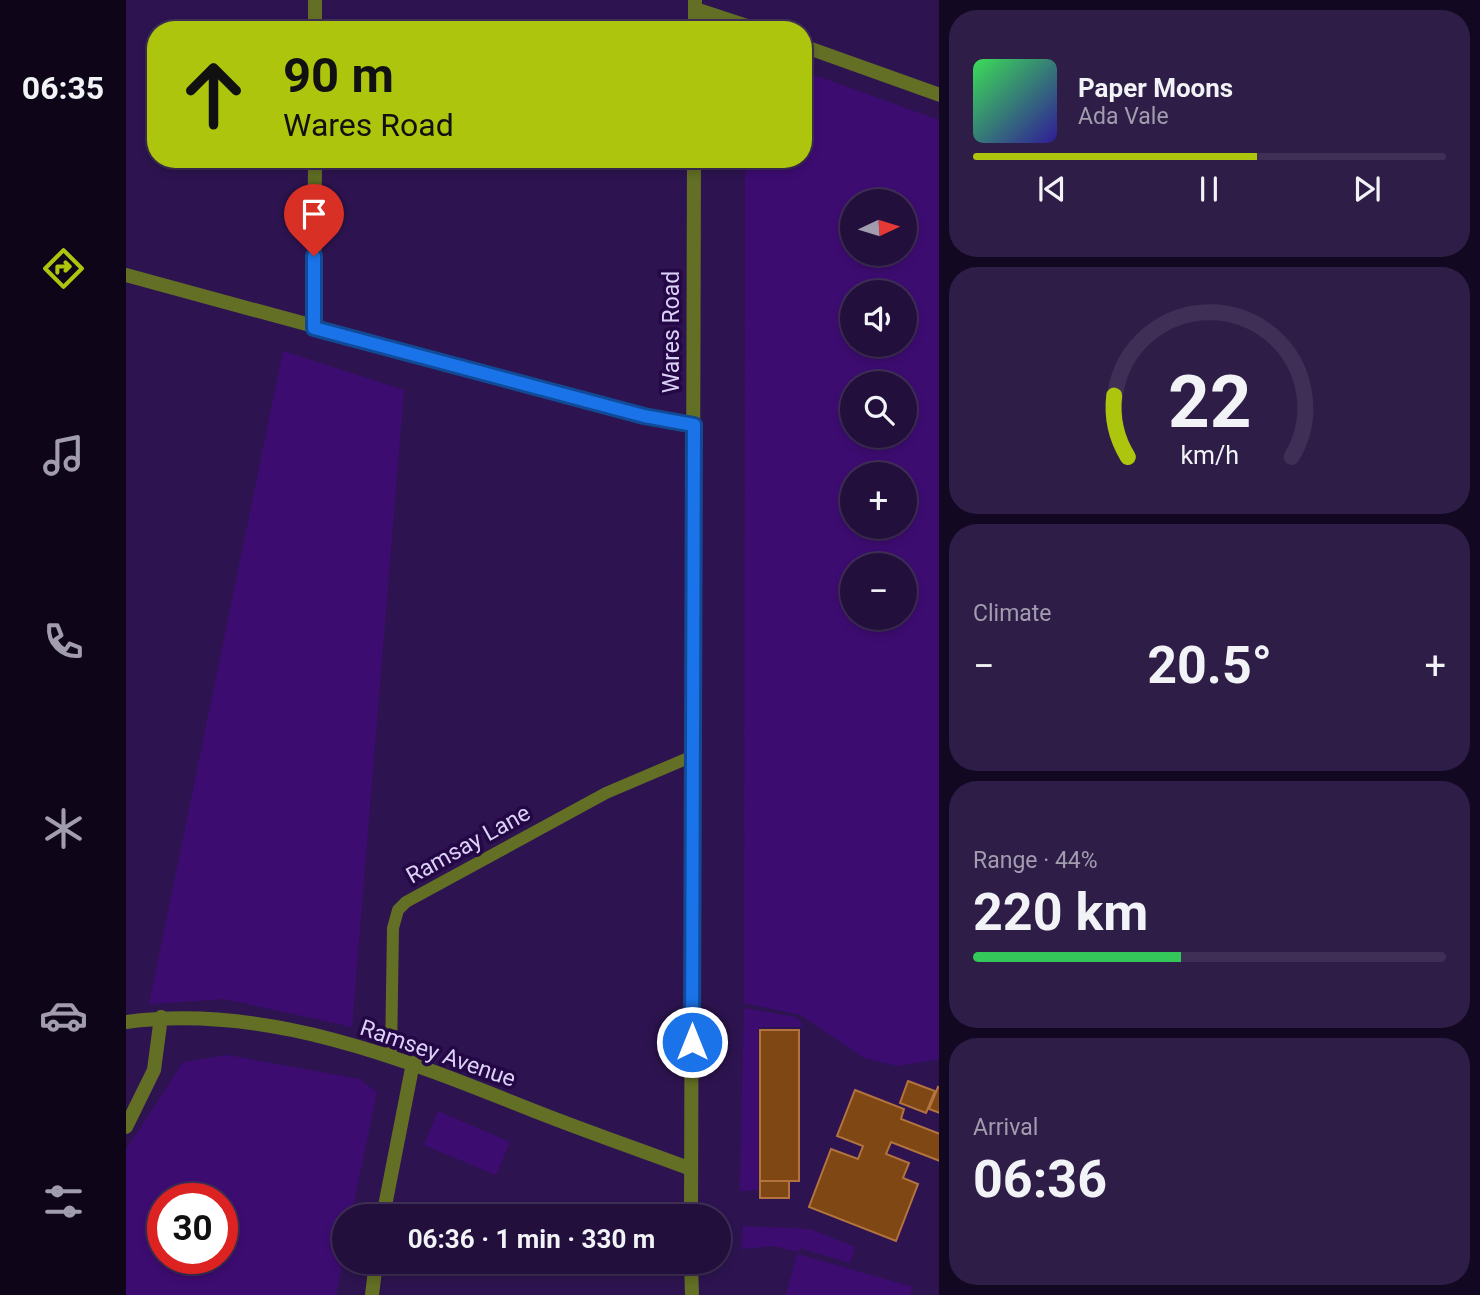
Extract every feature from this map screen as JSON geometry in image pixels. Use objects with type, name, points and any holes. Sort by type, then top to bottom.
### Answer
[{"type":"street","points":[[315,0],[315,21]]},
{"type":"street","points":[[695,4],[736,21]]},
{"type":"street","points":[[812,49],[939,95]]},
{"type":"street","points":[[314,328],[315,168]]},
{"type":"street","name":"Wares Road","points":[[691,1204],[694,168]]},
{"type":"street","points":[[126,275],[644,416],[694,425]]},
{"type":"street","points":[[126,1127],[154,1070],[161,1017]]},
{"type":"street","name":"Ramsey Avenue","points":[[126,1022],[161,1017],[244,1020],[391,1056],[691,1169]]},
{"type":"street","points":[[385,1204],[413,1063]]},
{"type":"street","points":[[372,1295],[375,1274]]},
{"type":"street","points":[[691,1274],[692,1295]]},
{"type":"lane","name":"Ramsay Lane","points":[[391,1056],[393,928],[398,910],[406,902],[606,793],[693,756]]},
{"type":"shaded area","points":[[812,74],[939,120],[939,1059],[897,1066],[864,1058],[801,1015],[744,1003],[745,168],[812,168]]},
{"type":"shaded area","points":[[283,351],[404,390],[352,1027],[225,999],[149,1004]]},
{"type":"shaded area","points":[[744,1008],[795,1017],[802,1027],[760,1027],[758,1030],[758,1190],[740,1191]]},
{"type":"shaded area","points":[[228,1055],[359,1079],[377,1092],[354,1204],[332,1204],[332,1274],[340,1274],[336,1295],[126,1295],[126,1150],[183,1062]]},
{"type":"shaded area","points":[[438,1111],[510,1142],[496,1175],[424,1145]]},
{"type":"shaded area","points":[[743,1226],[810,1229],[855,1247],[850,1263],[800,1248],[799,1252],[774,1246],[742,1249]]},
{"type":"shaded area","points":[[797,1254],[913,1287],[910,1295],[786,1295]]},
{"type":"building","points":[[760,1030],[799,1030],[799,1181],[760,1181]]},
{"type":"building","points":[[908,1081],[935,1091],[926,1113],[900,1103]]},
{"type":"building","points":[[938,1087],[939,1113],[929,1109]]},
{"type":"building","points":[[855,1090],[904,1109],[901,1119],[939,1134],[939,1161],[891,1142],[886,1154],[909,1163],[903,1178],[918,1184],[896,1241],[809,1207],[831,1149],[858,1159],[863,1146],[837,1136]]},
{"type":"building","points":[[760,1181],[789,1181],[789,1198],[760,1198]]},
{"type":"route","points":[[314,256],[314,328],[644,416],[694,425],[692,1042]]}]
